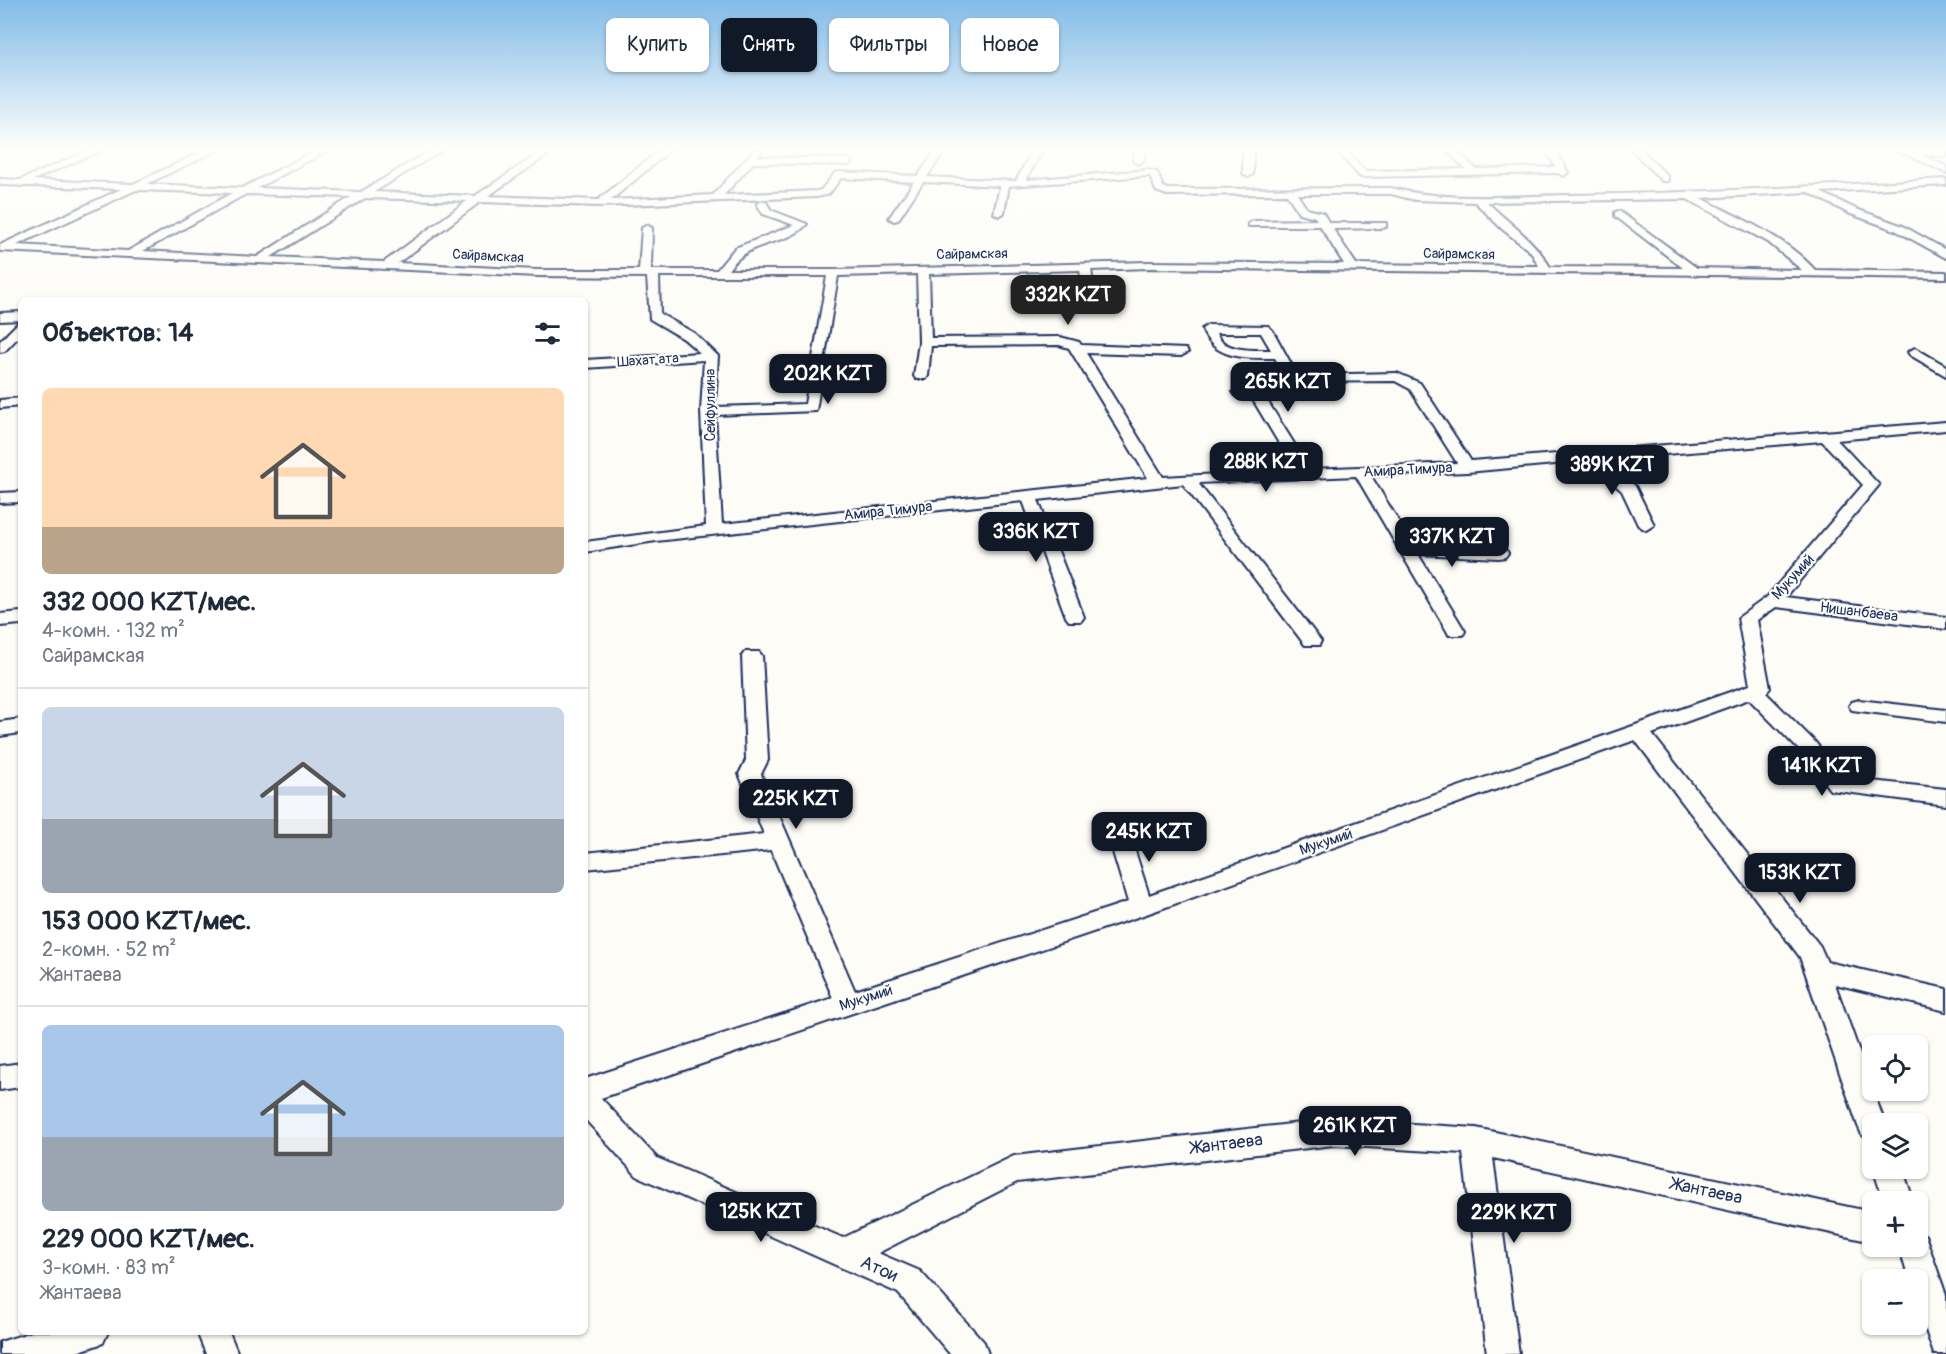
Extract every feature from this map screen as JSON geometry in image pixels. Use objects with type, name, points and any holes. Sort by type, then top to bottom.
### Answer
[{"type":"street","points":[[2,248],[78,212]]},
{"type":"street","points":[[130,254],[206,212]]},
{"type":"street","points":[[259,260],[335,212]]},
{"type":"street","points":[[387,266],[459,212]]},
{"type":"street","points":[[720,273],[739,250],[796,229],[802,224],[768,212]]},
{"type":"street","points":[[894,218],[898,212]]},
{"type":"street","points":[[1307,212],[1318,215],[1352,267]]},
{"type":"street","points":[[1491,212],[1506,227],[1535,249],[1546,271]]},
{"type":"street","points":[[1720,212],[1754,230],[1801,260],[1812,274]]},
{"type":"street","points":[[1853,212],[1899,228],[1946,255]]},
{"type":"street","points":[[1620,214],[1696,273]]},
{"type":"street","points":[[1253,224],[1382,225]]},
{"type":"street","points":[[647,228],[649,273]]},
{"type":"street","points":[[1932,247],[1946,246]]},
{"type":"street","name":"Сайрамская","points":[[2,248],[537,273],[832,273],[1149,265],[1946,275]]},
{"type":"street","points":[[1085,266],[1091,306]]},
{"type":"street","points":[[921,376],[925,342],[923,270]]},
{"type":"street","name":"Сейфуллина","points":[[649,273],[654,316],[689,336],[711,356],[708,411],[714,530]]},
{"type":"street","points":[[708,411],[811,408],[832,273]]},
{"type":"street","points":[[0,317],[18,316]]},
{"type":"street","points":[[1280,354],[1245,353],[1218,345],[1213,342],[1208,329],[1264,329],[1280,354],[1291,376],[1299,379],[1397,377],[1407,381],[1414,386],[1467,467]]},
{"type":"street","points":[[0,348],[18,330]]},
{"type":"street","points":[[925,342],[1068,342],[1077,350],[1158,482]]},
{"type":"street","points":[[1077,350],[1181,352]]},
{"type":"street","points":[[1915,352],[1946,372]]},
{"type":"street","name":"Шахат ата","points":[[588,364],[711,356]]},
{"type":"street","points":[[1240,392],[1258,397],[1305,474]]},
{"type":"street","points":[[0,404],[18,402]]},
{"type":"street","name":"Амира Тимура","points":[[588,547],[714,530],[1187,479],[1467,467],[1946,426]]},
{"type":"street","name":"Мукумий","points":[[588,1090],[1141,907],[1760,688],[1747,618],[1773,601],[1871,485],[1826,436]]},
{"type":"street","points":[[1592,456],[1629,489],[1646,525]]},
{"type":"street","points":[[1361,472],[1456,631]]},
{"type":"street","points":[[1187,479],[1312,641]]},
{"type":"street","points":[[1029,496],[1075,616]]},
{"type":"street","points":[[0,498],[18,497]]},
{"type":"street","points":[[1407,548],[1499,554]]},
{"type":"street","name":"Нишанбаева","points":[[1773,601],[1946,622]]},
{"type":"street","points":[[0,620],[18,618]]},
{"type":"street","points":[[752,656],[757,760],[750,774],[848,1004]]},
{"type":"street","points":[[1753,691],[1808,747],[1838,785],[1946,797]]},
{"type":"street","points":[[1859,706],[1946,716]]},
{"type":"street","points":[[1639,731],[1811,953],[1867,1113]]},
{"type":"street","points":[[1118,832],[1141,907]]},
{"type":"street","points":[[588,861],[778,841]]},
{"type":"street","points":[[1817,970],[1946,1000]]},
{"type":"street","points":[[0,1078],[18,1075]]},
{"type":"street","name":"Атои","points":[[588,1103],[647,1167],[909,1282],[972,1354]]},
{"type":"street","name":"Жантаева","points":[[845,1254],[1014,1169],[1334,1132],[1476,1141],[1862,1225]]},
{"type":"street","points":[[1476,1141],[1503,1354]]},
{"type":"street","points":[[1918,1257],[1946,1344]]},
{"type":"street","points":[[11,1354],[81,1335]]},
{"type":"street","points":[[214,1335],[222,1354]]}]
